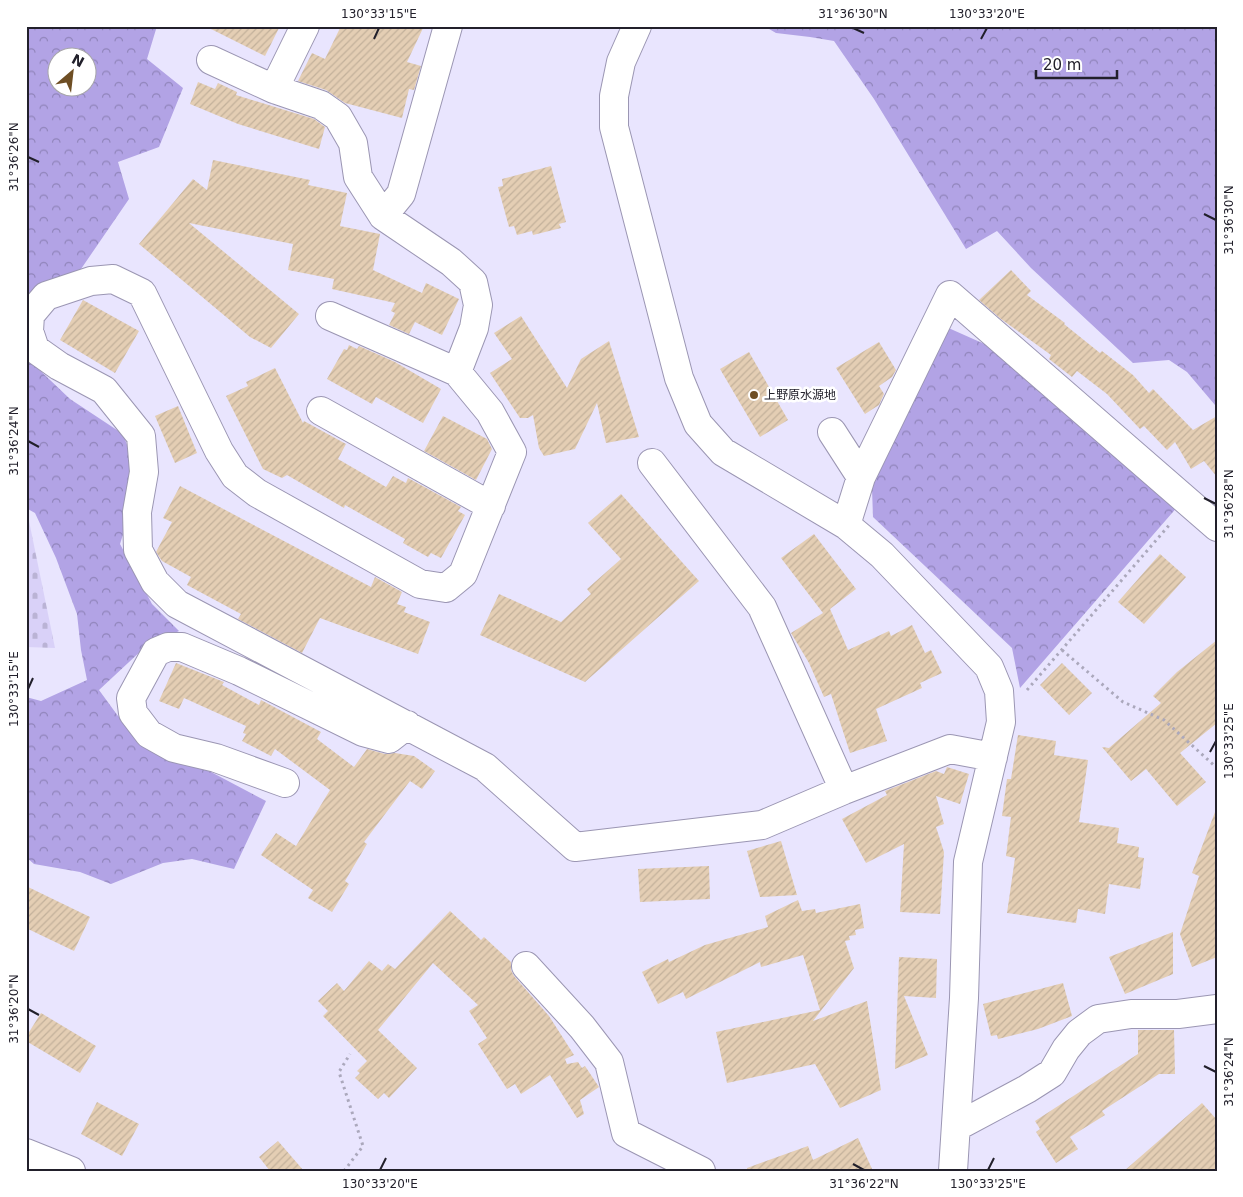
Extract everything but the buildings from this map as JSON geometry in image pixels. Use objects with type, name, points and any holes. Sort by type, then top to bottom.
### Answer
[{"type":"street","points":[[274,88],[305,26]]},
{"type":"street","points":[[383,216],[401,194],[448,26]]},
{"type":"street","points":[[636,26],[621,62],[614,96],[614,127],[679,378],[698,424],[723,452],[846,526],[882,555],[990,667],[999,691],[1001,722],[968,862],[964,998],[953,1171]]},
{"type":"street","points":[[211,60],[274,88],[321,105],[338,117],[352,143],[358,178],[383,216],[451,262],[472,282],[478,305],[474,328],[457,372]]},
{"type":"street","points":[[330,316],[457,372],[490,412],[512,452],[463,574],[446,588],[420,584],[257,493],[235,476],[219,451],[142,293],[112,279],[91,281],[46,296],[30,316],[29,330],[35,349],[59,366],[104,390],[141,436],[144,472],[137,512],[138,550],[155,582],[177,604],[485,767],[575,847],[762,825],[844,790],[950,749],[993,757]]},
{"type":"street","points":[[846,526],[861,477],[950,295],[1217,527]]},
{"type":"street","points":[[321,411],[491,506]]},
{"type":"street","points":[[832,432],[861,477]]},
{"type":"street","points":[[652,463],[762,607],[844,790]]},
{"type":"street","points":[[284,783],[216,758],[174,748],[149,734],[133,713],[131,698],[156,652],[168,647],[182,647],[246,674],[363,732],[389,739],[407,726]]},
{"type":"street","points":[[526,966],[582,1027],[609,1062],[626,1133],[701,1170]]},
{"type":"street","points":[[956,1127],[1027,1089],[1052,1073],[1066,1049],[1079,1033],[1098,1019],[1130,1014],[1178,1014],[1217,1008]]},
{"type":"street","points":[[26,1152],[71,1171]]},
{"type":"path","points":[[1021,697],[1188,503]]},
{"type":"path","points":[[1062,650],[1123,702],[1164,720],[1217,768]]},
{"type":"path","points":[[344,1171],[363,1146],[340,1072],[350,1054]]},
{"type":"green space","points":[[26,26],[157,26],[147,59],[183,88],[159,147],[118,162],[129,199],[81,269],[26,305]]},
{"type":"green space","points":[[764,26],[1217,26],[1217,403],[1215,405],[1187,372],[1169,360],[1133,363],[1031,268],[997,231],[966,249],[874,99],[834,41],[776,33]]},
{"type":"green space","points":[[944,326],[989,346],[1179,505],[1020,688],[1012,648],[873,517],[872,489],[877,466]]},
{"type":"green space","points":[[26,353],[28,359],[70,399],[123,434],[140,480],[120,544],[152,604],[179,631],[143,649],[99,690],[118,716],[194,763],[266,801],[234,869],[192,859],[163,863],[111,884],[80,872],[34,864],[26,857],[26,697],[41,701],[87,680],[77,614],[56,558],[35,513],[26,508]]},
{"type":"green space","points":[[26,520],[29,521],[55,648],[26,647]]},
{"type":"place","name":"上野原水源地","points":[[754,395]]}]
